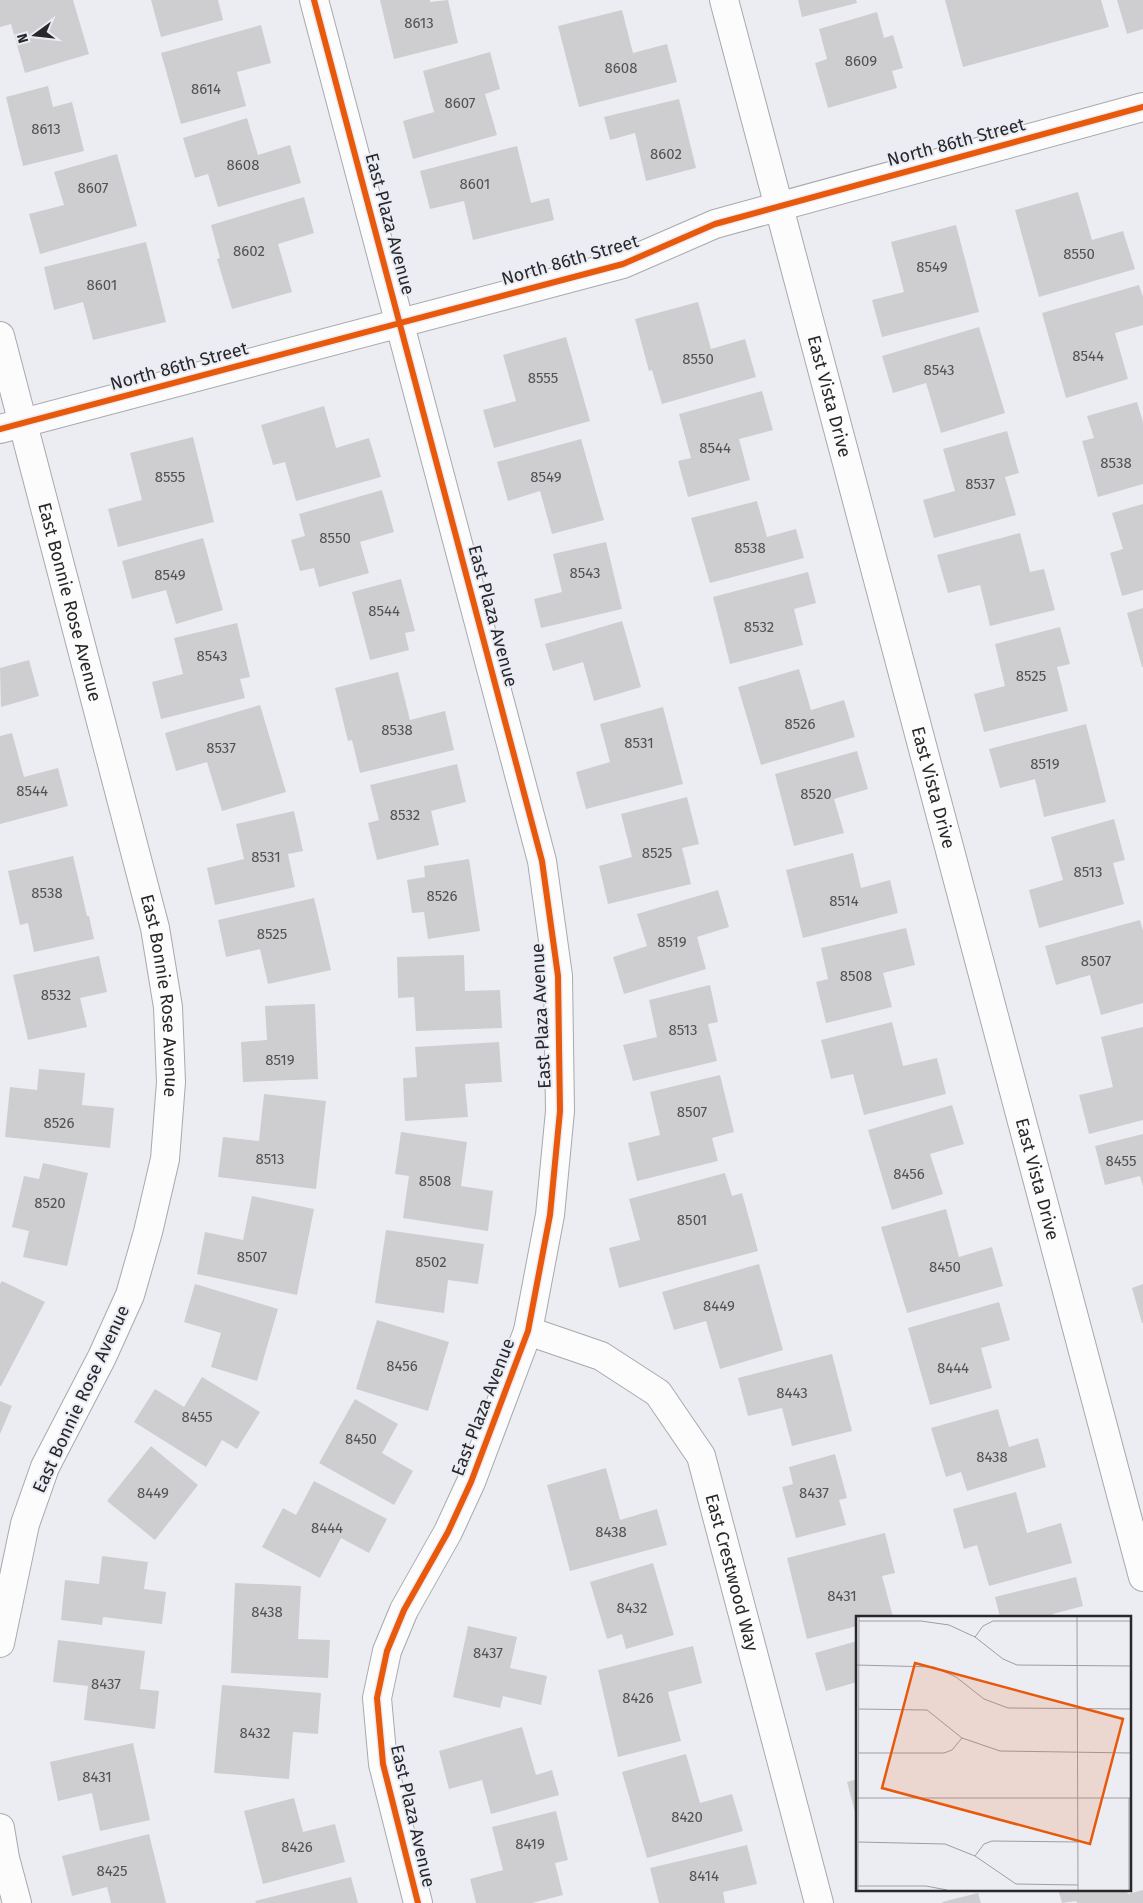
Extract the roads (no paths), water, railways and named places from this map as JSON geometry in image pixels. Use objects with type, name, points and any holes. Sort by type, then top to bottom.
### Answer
[{"type":"street","name":"East Plaza Avenue","points":[[314,0],[542,861],[558,976],[560,1111],[550,1215],[528,1331],[471,1482],[448,1532],[404,1610],[387,1651],[377,1698],[382,1764],[418,1903]]},
{"type":"street","name":"East Vista Drive","points":[[724,0],[1143,1576]]},
{"type":"street","name":"North 86th Street","points":[[11,426],[623,264],[715,224],[1143,107]]},
{"type":"street","name":"East Bonnie Rose Avenue","points":[[0,336],[11,426],[155,928],[168,1007],[171,1082],[165,1159],[148,1232],[130,1295],[102,1358],[45,1467],[25,1524],[0,1644]]},
{"type":"street","name":"East Crestwood Way","points":[[528,1331],[601,1356],[658,1393],[701,1456],[819,1903]]},
{"type":"street","points":[[0,1828],[5,1858],[17,1903]]}]
